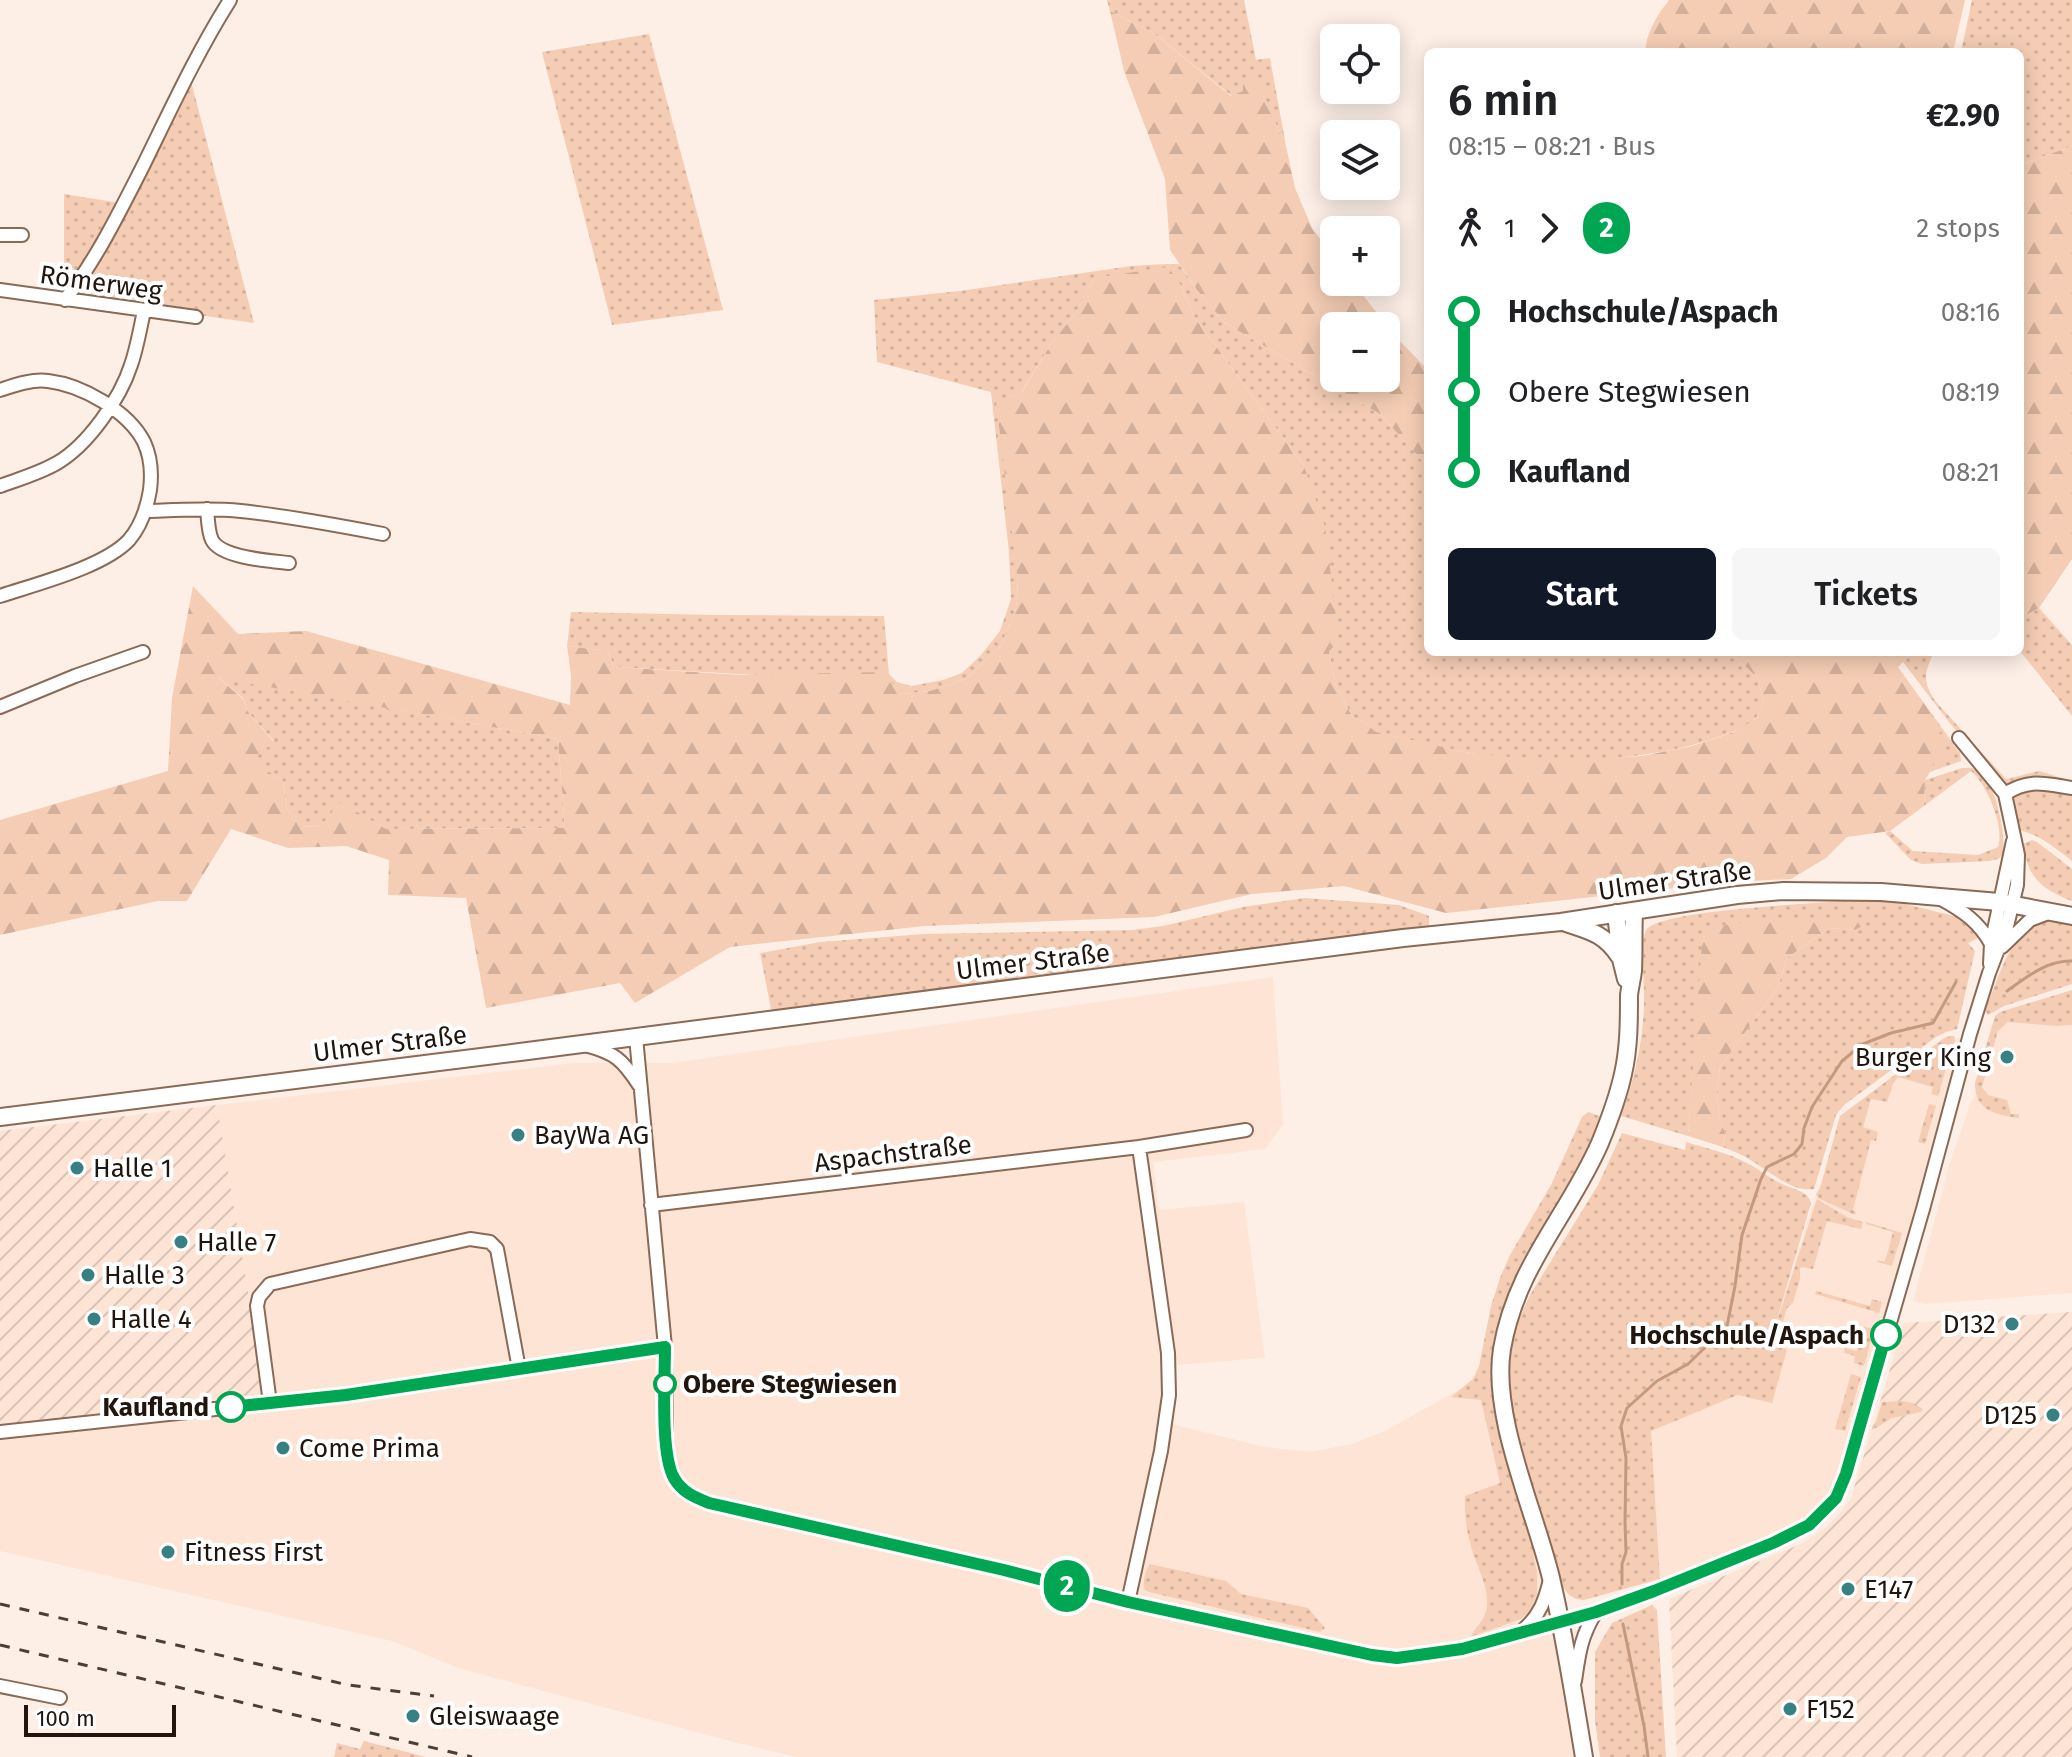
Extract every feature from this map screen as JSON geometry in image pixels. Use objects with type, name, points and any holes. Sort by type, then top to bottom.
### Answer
[{"type":"main road","name":"Ulmer Straße","points":[[5,1116],[1403,938],[1561,922],[1737,895],[1783,891],[1855,891],[2006,903],[2072,916]]},
{"type":"main road","points":[[1584,1757],[1551,1577],[1505,1420],[1501,1353],[1512,1304],[1523,1279],[1600,1144],[1615,1102],[1628,1039],[1634,911]]},
{"type":"main road","points":[[1616,913],[1621,959],[1629,993]]},
{"type":"main road","points":[[1561,922],[1594,932],[1611,943],[1621,959]]},
{"type":"street","points":[[65,300],[106,240],[205,40],[230,0]]},
{"type":"street","name":"Römerweg","points":[[0,235],[22,235]]},
{"type":"street","name":"Römerweg","points":[[0,290],[196,317]]},
{"type":"street","points":[[0,486],[58,462],[96,427],[131,367],[144,311]]},
{"type":"street","points":[[0,390],[48,381],[75,388],[110,406],[131,423],[144,442],[151,464],[147,511],[129,539],[110,556],[0,596]]},
{"type":"street","points":[[207,509],[211,538],[217,547],[242,556],[289,563]]},
{"type":"street","points":[[147,511],[240,511],[383,534]]},
{"type":"street","points":[[0,707],[143,652]]},
{"type":"street","points":[[636,1037],[665,1347],[668,1460],[683,1490],[709,1503],[1004,1570],[1128,1602],[1361,1653],[1397,1658],[1462,1649],[1596,1612],[1773,1543],[1809,1525],[1836,1498],[1846,1474],[1923,1209],[2006,903],[2019,870],[2005,794],[1959,738]]},
{"type":"street","points":[[2005,794],[2017,786],[2034,782],[2072,788]]},
{"type":"street","points":[[1938,897],[1974,919],[1995,946]]},
{"type":"street","points":[[1995,946],[2030,920],[2051,912]]},
{"type":"street","points":[[582,1044],[617,1056],[642,1089]]},
{"type":"street","name":"Aspachstraße","points":[[651,1205],[1139,1147],[1246,1130]]},
{"type":"street","points":[[1128,1602],[1161,1451],[1169,1395],[1168,1353],[1139,1147]]},
{"type":"street","points":[[270,1403],[257,1306],[259,1297],[270,1284],[470,1239],[490,1242],[497,1249],[519,1369]]},
{"type":"street","points":[[0,1432],[346,1395],[665,1347]]},
{"type":"street","points":[[1520,1633],[1533,1621],[1545,1602],[1551,1577]]},
{"type":"street","points":[[1573,1696],[1579,1648],[1596,1612]]},
{"type":"street","points":[[0,1686],[60,1698]]},
{"type":"shaded area","points":[[1273,977],[1283,1125],[1265,1149],[1153,1162],[1159,1210],[1244,1202],[1265,1358],[1176,1365],[1171,1424],[1265,1447],[1310,1452],[1352,1444],[1385,1431],[1489,1373],[1549,1604],[1576,1757],[797,1757],[458,1668],[392,1641],[0,1551],[0,1427],[261,1392],[217,1105],[574,1063],[672,1063]]},
{"type":"shaded area","points":[[2008,1022],[2072,1025],[2072,1293],[1925,1304],[1913,1301],[1950,1162],[1971,1102],[1982,1087],[1998,1031]]},
{"type":"shaded area","points":[[1961,1038],[1890,1305],[1834,1486],[1816,1508],[1797,1524],[1767,1539],[1660,1579],[1650,1431],[1751,1390],[1761,1370],[1816,1195],[1821,1190],[1840,1116],[1946,1039]]},
{"type":"shaded area","points":[[217,1105],[248,1292],[261,1393],[0,1427],[0,1131]]},
{"type":"shaded area","points":[[2072,1312],[2072,1757],[1677,1757],[1669,1599],[1803,1543],[1840,1513],[1851,1498],[1904,1323]]},
{"type":"green space","points":[[1107,0],[1244,0],[1256,60],[1270,58],[1286,146],[1254,76],[1243,91],[1232,96],[1156,35],[1110,11]]},
{"type":"green space","points":[[1669,0],[1965,0],[1954,48],[1646,48],[1660,12]]},
{"type":"green space","points":[[1972,0],[2072,0],[2072,146],[2024,164],[2024,48],[1962,48]]},
{"type":"green space","points":[[1110,11],[1156,35],[1231,96],[1243,91],[1243,81],[1254,75],[1286,146],[1295,188],[1312,228],[1320,239],[1320,296],[1364,296],[1376,312],[1320,312],[1320,379],[1225,323],[1197,290],[1170,250],[1165,179],[1124,71]]},
{"type":"green space","points":[[649,34],[723,310],[612,325],[542,52]]},
{"type":"green space","points":[[191,81],[254,323],[80,298],[79,290],[111,243]]},
{"type":"green space","points":[[2072,146],[2072,559],[2039,608],[2028,614],[2024,614],[2024,164]]},
{"type":"green space","points":[[64,194],[120,203],[71,284],[64,288]]},
{"type":"green space","points":[[1179,264],[1225,323],[1320,379],[1320,392],[1343,392],[1380,414],[1424,463],[1424,656],[1733,656],[1757,677],[1764,702],[1756,718],[1738,730],[1690,746],[1628,757],[1563,760],[1500,757],[1459,751],[1376,732],[1353,718],[1336,686],[1329,651],[1339,642],[1304,466],[1195,318],[1180,284],[1094,278],[1077,311],[1051,344],[1021,393],[1010,398],[1018,582],[1016,608],[1001,646],[966,679],[930,691],[904,694],[892,683],[615,667],[607,651],[567,646],[571,612],[884,616],[889,674],[897,682],[911,686],[962,673],[1000,631],[1011,599],[1009,552],[991,392],[877,362],[874,300],[1131,266]]},
{"type":"green space","points":[[1168,267],[1180,284],[1195,318],[1304,466],[1325,527],[1339,642],[1329,651],[1336,686],[1353,718],[1376,732],[1470,753],[1510,757],[1589,759],[1642,756],[1692,746],[1734,732],[1757,718],[1764,702],[1757,677],[1733,656],[1908,656],[1898,667],[1946,740],[1946,758],[1934,762],[1925,780],[1924,806],[1890,831],[1847,837],[1826,858],[1791,879],[1730,882],[1446,913],[1344,886],[1252,894],[1154,917],[925,926],[730,947],[635,1003],[620,983],[486,1008],[466,898],[388,895],[389,860],[346,846],[288,848],[231,829],[187,901],[158,901],[0,935],[0,820],[168,771],[172,698],[193,586],[238,634],[306,631],[570,705],[571,676],[567,646],[607,651],[615,667],[741,675],[885,672],[905,694],[930,691],[966,679],[1001,646],[1016,608],[1018,582],[996,401],[1022,392],[1051,344],[1077,311],[1094,278]],"holes":[[[219,678],[558,739],[565,828],[386,829],[340,802],[321,826],[300,827],[287,809],[283,781],[251,760],[274,742],[248,712],[243,699]]]},
{"type":"green space","points":[[1400,341],[1424,366],[1424,463],[1380,414],[1343,392],[1400,392]]},
{"type":"green space","points":[[2039,608],[2072,645],[2072,716],[2024,656],[2024,614]]},
{"type":"green space","points":[[1932,656],[1926,677],[1931,695],[2006,779],[2039,771],[2072,781],[2072,785],[2001,784],[1903,662],[1908,657]]},
{"type":"green space","points":[[218,677],[558,739],[565,828],[386,829],[340,803],[321,826],[300,827],[287,809],[283,781],[250,760],[274,741],[248,712],[243,698]]},
{"type":"green space","points":[[1926,706],[1960,753],[1961,761],[1930,772],[1934,761]]},
{"type":"green space","points":[[1962,768],[1975,769],[1989,784],[2001,821],[2003,855],[1989,861],[1922,864],[1911,860],[1885,833],[1890,831],[1913,851],[1978,855],[1998,847],[1999,829],[1993,806],[1971,771],[1924,806],[1925,780]]},
{"type":"green space","points":[[2032,786],[2072,793],[2072,861],[2041,839],[2020,830],[2012,803],[2014,795]]},
{"type":"green space","points":[[2032,840],[2072,869],[2072,901],[2044,887],[2033,874],[2023,844]]},
{"type":"green space","points":[[1305,898],[1399,905],[1429,916],[1429,930],[772,1014],[760,953],[820,942],[925,934],[1132,930],[1243,907]]},
{"type":"green space","points":[[1841,901],[1897,902],[1950,915],[1968,920],[1978,938],[1968,943],[1975,951],[1957,1029],[1936,1037],[1844,1105],[1836,1115],[1814,1189],[1789,1184],[1723,1147],[1725,1134],[1719,1115],[1717,1091],[1720,1067],[1778,987],[1787,958],[1829,928],[1855,930],[1862,925],[1704,929],[1688,1136],[1621,1116],[1641,1038],[1643,949],[1647,929],[1659,922],[1707,913]]},
{"type":"green space","points":[[1860,918],[1862,926],[1855,930],[1829,928],[1787,958],[1778,987],[1720,1067],[1717,1091],[1719,1115],[1725,1134],[1723,1147],[1688,1136],[1703,929],[1754,920]]},
{"type":"green space","points":[[2056,921],[2072,925],[2072,984],[2004,1006],[1988,1015],[1985,1011],[1997,980],[2019,936],[2032,926]]},
{"type":"green space","points":[[2072,990],[2072,1025],[2008,1022],[1998,1031],[1982,1087],[1988,1095],[2007,1100],[2011,1114],[2019,1114],[2019,1118],[1988,1110],[1978,1100],[1975,1083],[1995,1016]]},
{"type":"green space","points":[[1954,1036],[1955,1040],[1938,1096],[1931,1094],[1933,1087],[1898,1077],[1887,1102],[1871,1099],[1863,1127],[1878,1132],[1876,1141],[1871,1140],[1853,1210],[1855,1215],[1818,1198],[1816,1194],[1840,1116]]},
{"type":"green space","points":[[1929,1104],[1936,1106],[1925,1144],[1918,1142]]},
{"type":"green space","points":[[1588,1112],[1605,1118],[1596,1145],[1512,1290],[1503,1432],[1532,1546],[1537,1594],[1531,1609],[1521,1619],[1471,1637],[1487,1609],[1487,1597],[1469,1539],[1465,1496],[1500,1483],[1481,1400],[1451,1397],[1473,1379],[1479,1366],[1500,1278],[1551,1185],[1582,1117]]},
{"type":"green space","points":[[1622,1133],[1685,1150],[1686,1142],[1725,1154],[1803,1193],[1809,1199],[1811,1203],[1774,1330],[1817,1199],[1847,1217],[1863,1222],[1861,1229],[1827,1221],[1813,1269],[1800,1268],[1793,1303],[1787,1308],[1776,1344],[1787,1350],[1772,1403],[1738,1395],[1651,1431],[1660,1579],[1584,1600],[1571,1596],[1562,1585],[1515,1426],[1509,1393],[1509,1362],[1516,1326],[1530,1295],[1598,1185]]},
{"type":"green space","points":[[1866,1222],[1902,1233],[1892,1266],[1877,1260],[1885,1262],[1893,1232]]},
{"type":"green space","points":[[1816,1291],[1870,1306],[1872,1299],[1882,1302],[1879,1313],[1815,1294]]},
{"type":"green space","points":[[1864,1327],[1874,1329],[1864,1366],[1854,1363],[1855,1356],[1844,1353],[1845,1348],[1857,1351]]},
{"type":"green space","points":[[1851,1374],[1861,1377],[1845,1431],[1835,1429]]},
{"type":"green space","points":[[1903,1401],[1923,1409],[1892,1418],[1874,1429],[1882,1402]]},
{"type":"green space","points":[[1150,1564],[1226,1581],[1241,1594],[1308,1608],[1325,1628],[1320,1632],[1149,1592],[1144,1584]]},
{"type":"green space","points":[[1652,1605],[1657,1610],[1666,1757],[1600,1757],[1595,1721],[1595,1652],[1612,1623]]},
{"type":"green space","points":[[364,1741],[426,1757],[334,1757],[337,1743],[360,1749]]},
{"type":"waterway","points":[[2007,991],[2046,966],[2072,961]]},
{"type":"waterway","points":[[1622,1584],[1622,1564],[1626,1552],[1626,1458],[1621,1426],[1627,1408],[1657,1381],[1688,1364],[1727,1326],[1742,1235],[1761,1179],[1767,1167],[1794,1154],[1802,1144],[1812,1107],[1842,1061],[1863,1044],[1891,1033],[1933,1023],[1956,982]]},
{"type":"waterway","points":[[1623,1624],[1648,1757]]},
{"type":"railway","points":[[0,1604],[348,1685],[434,1696]]},
{"type":"railway","points":[[0,1645],[472,1757]]},
{"type":"bus line","name":"2","points":[[231,1407],[346,1395],[665,1347],[668,1460],[674,1477],[683,1490],[692,1496],[709,1503],[1004,1570],[1128,1602],[1397,1658],[1462,1649],[1596,1612],[1773,1543],[1809,1525],[1836,1498],[1846,1474],[1886,1335]]},
{"type":"place","name":"Burger King","points":[[2007,1057]]},
{"type":"place","name":"BayWa AG","points":[[518,1135]]},
{"type":"place","name":"Halle 1","points":[[77,1168]]},
{"type":"place","name":"Halle 7","points":[[181,1242]]},
{"type":"place","name":"Halle 3","points":[[88,1275]]},
{"type":"place","name":"Halle 4","points":[[94,1319]]},
{"type":"place","name":"D132","points":[[2012,1324]]},
{"type":"place","name":"Hochschule/Aspach","points":[[1886,1335]]},
{"type":"place","name":"Obere Stegwiesen","points":[[665,1384]]},
{"type":"place","name":"Kaufland","points":[[231,1407]]},
{"type":"place","name":"D125","points":[[2053,1415]]},
{"type":"place","name":"Come Prima","points":[[283,1448]]},
{"type":"place","name":"Fitness First","points":[[168,1552]]},
{"type":"place","name":"E147","points":[[1848,1589]]},
{"type":"place","name":"F152","points":[[1790,1709]]},
{"type":"place","name":"Gleiswaage","points":[[413,1716]]}]
